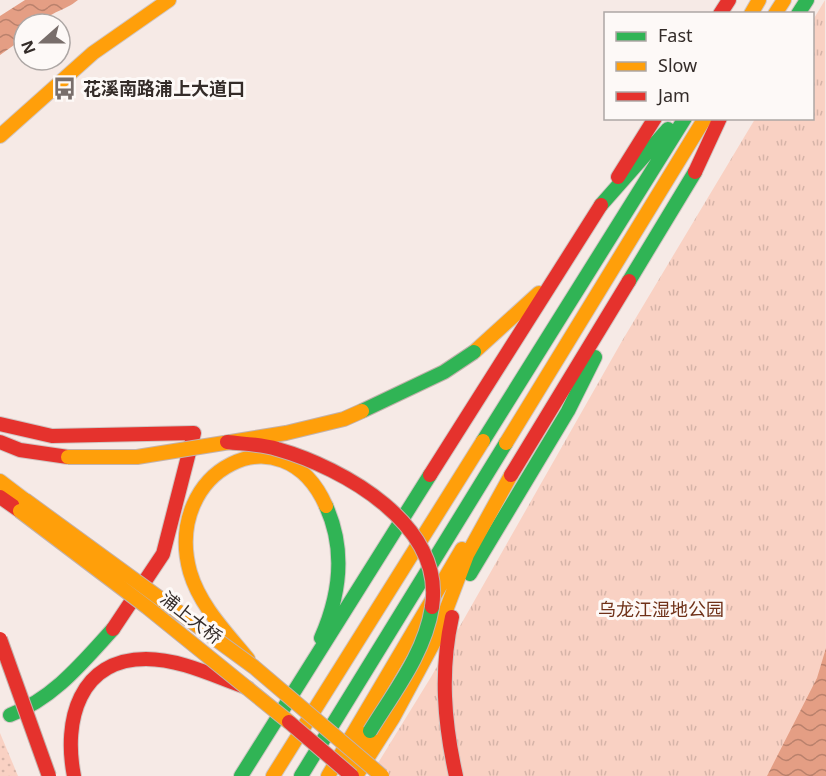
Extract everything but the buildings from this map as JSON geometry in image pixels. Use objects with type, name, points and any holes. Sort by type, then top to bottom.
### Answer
[{"type":"main road","points":[[0,136],[93,53],[169,0]]},
{"type":"main road","points":[[241,776],[300,686],[654,120]]},
{"type":"main road","points":[[601,205],[675,120]]},
{"type":"main road","points":[[273,776],[684,120]]},
{"type":"main road","points":[[301,776],[704,120]]},
{"type":"main road","points":[[695,172],[719,120]]},
{"type":"main road","points":[[354,776],[393,718],[434,642],[467,555],[499,495],[729,120]]},
{"type":"main road","points":[[456,776],[444,717],[445,653],[451,618],[476,560],[568,411],[656,236]]},
{"type":"main road","points":[[0,442],[20,450],[68,457],[136,457],[286,433],[344,419],[416,386],[474,352],[518,314],[562,268]]},
{"type":"main road","points":[[0,424],[52,436],[194,433],[163,554],[116,625],[66,680],[34,706],[10,715]]},
{"type":"main road","points":[[227,442],[274,449],[329,469],[384,504],[406,525],[426,553],[434,583],[430,622],[343,776]]},
{"type":"main road","points":[[254,667],[207,609],[190,570],[185,542],[187,514],[199,487],[215,471],[241,459],[266,457],[295,467],[319,491],[329,508],[338,544],[339,573],[332,611],[300,686]]},
{"type":"main road","points":[[0,481],[22,505],[254,667],[382,776]]},
{"type":"main road","points":[[328,776],[453,562],[499,495]]},
{"type":"main road","name":"浦上大桥","points":[[0,497],[22,505],[252,689],[354,776]]},
{"type":"main road","points":[[0,639],[49,774]]},
{"type":"main road","points":[[74,776],[68,757],[70,717],[80,694],[98,675],[122,663],[145,659],[175,663],[252,689]]},
{"type":"green space","name":"乌龙江湿地公园","points":[[825,0],[826,702],[788,776],[370,776],[431,677],[622,341],[754,120],[814,120],[814,18]]},
{"type":"green space","points":[[0,733],[18,776],[0,776]]},
{"type":"water","points":[[25,0],[78,0],[57,12],[12,12],[12,46],[0,55],[0,16]]},
{"type":"water","points":[[826,648],[826,776],[767,776],[817,678]]},
{"type":"traffic: fast","points":[[799,12],[807,0]]},
{"type":"traffic: fast","points":[[483,441],[684,120]]},
{"type":"traffic: fast","points":[[601,205],[668,129]]},
{"type":"traffic: fast","points":[[629,281],[695,172]]},
{"type":"traffic: fast","points":[[362,411],[444,372],[474,352]]},
{"type":"traffic: fast","points":[[470,574],[568,411],[595,357]]},
{"type":"traffic: fast","points":[[301,776],[506,443]]},
{"type":"traffic: fast","points":[[241,776],[430,475]]},
{"type":"traffic: fast","points":[[321,638],[333,605],[338,572],[336,539],[326,506]]},
{"type":"traffic: fast","points":[[370,731],[416,656],[432,607]]},
{"type":"traffic: fast","points":[[10,715],[26,708],[54,689],[113,629]]},
{"type":"traffic: slow","points":[[0,136],[93,53],[169,0]]},
{"type":"traffic: slow","points":[[752,12],[759,0]]},
{"type":"traffic: slow","points":[[776,12],[784,0]]},
{"type":"traffic: slow","points":[[506,443],[704,120]]},
{"type":"traffic: slow","points":[[474,352],[539,293]]},
{"type":"traffic: slow","points":[[68,457],[137,457],[286,433],[344,419],[362,411]]},
{"type":"traffic: slow","points":[[273,776],[483,441]]},
{"type":"traffic: slow","points":[[248,659],[207,607],[194,584],[190,572],[186,536],[193,505],[209,480],[231,464],[257,457],[283,461],[307,477],[326,506]]},
{"type":"traffic: slow","points":[[356,776],[393,718],[434,642],[467,555],[511,475]]},
{"type":"traffic: slow","points":[[0,481],[25,500]]},
{"type":"traffic: slow","points":[[25,500],[254,667],[382,776]]},
{"type":"traffic: slow","points":[[20,511],[147,607],[289,722]]},
{"type":"traffic: slow","points":[[328,776],[462,549]]},
{"type":"traffic: slow","points":[[350,765],[370,731]]},
{"type":"traffic: jam","points":[[721,12],[729,0]]},
{"type":"traffic: jam","points":[[618,177],[654,120]]},
{"type":"traffic: jam","points":[[695,172],[719,120]]},
{"type":"traffic: jam","points":[[430,475],[601,205]]},
{"type":"traffic: jam","points":[[511,475],[629,281]]},
{"type":"traffic: jam","points":[[0,424],[52,436],[194,433],[163,554],[113,629]]},
{"type":"traffic: jam","points":[[0,442],[20,450],[68,457]]},
{"type":"traffic: jam","points":[[227,442],[271,447],[303,458],[331,470],[384,504],[406,526],[423,550],[432,577],[432,607]]},
{"type":"traffic: jam","points":[[0,497],[20,511]]},
{"type":"traffic: jam","points":[[452,617],[446,657],[445,696],[456,776]]},
{"type":"traffic: jam","points":[[0,639],[49,776]]},
{"type":"traffic: jam","points":[[74,776],[71,755],[74,715],[81,697],[91,682],[105,670],[123,662],[159,660],[185,665],[248,688]]},
{"type":"traffic: jam","points":[[289,722],[352,776]]},
{"type":"place","name":"花溪南路浦上大道口","points":[[65,89]]}]
